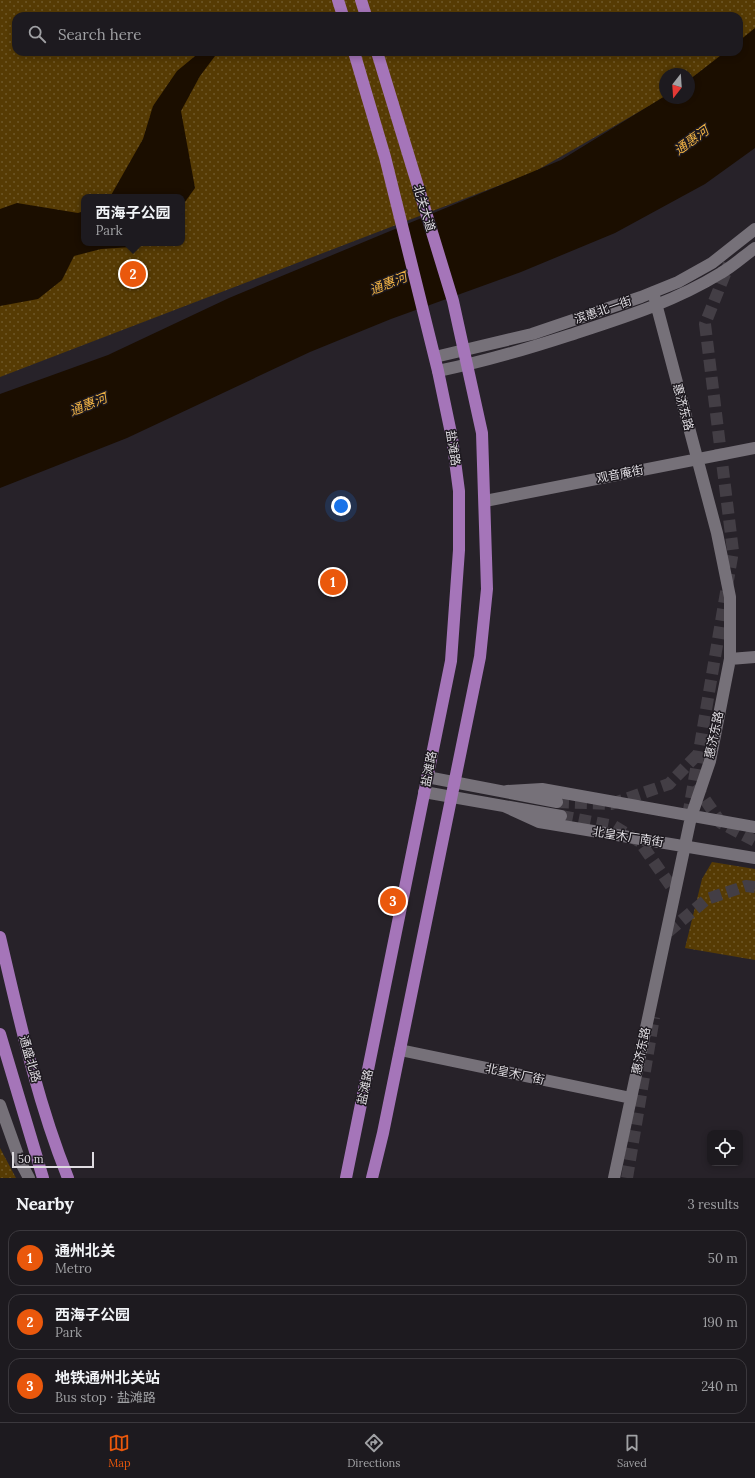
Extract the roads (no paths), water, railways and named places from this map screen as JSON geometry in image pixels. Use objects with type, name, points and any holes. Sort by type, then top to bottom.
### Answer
[{"type":"main road","points":[[338,0],[342,12]]},
{"type":"main road","points":[[361,0],[365,12]]},
{"type":"main road","name":"北关大道","points":[[355,56],[385,157],[435,357]]},
{"type":"main road","name":"北关大道","points":[[378,56],[459,323],[468,365]]},
{"type":"main road","name":"盐滩路","points":[[346,1178],[450,661],[459,550],[459,491],[452,438],[435,357]]},
{"type":"main road","points":[[372,1178],[456,781],[482,639],[487,589],[482,433],[468,365]]},
{"type":"main road","name":"通盛北路","points":[[0,937],[21,1028],[54,1144],[68,1178]]},
{"type":"main road","name":"通盛北路","points":[[0,1034],[43,1178]]},
{"type":"street","name":"滨惠北一街","points":[[435,357],[532,334],[678,282],[712,263],[755,229]]},
{"type":"street","name":"滨惠北一街","points":[[438,371],[468,365],[532,347],[656,306],[722,273],[755,248]]},
{"type":"street","name":"惠济东路","points":[[614,1178],[691,817],[710,761],[730,659],[730,596],[717,533],[653,292]]},
{"type":"street","name":"观音庵街","points":[[485,501],[755,448]]},
{"type":"street","points":[[730,659],[755,657]]},
{"type":"street","points":[[427,777],[456,781],[557,802]]},
{"type":"street","points":[[507,791],[542,789],[691,817],[755,827]]},
{"type":"street","name":"北皇木厂南街","points":[[424,792],[561,816]]},
{"type":"street","name":"北皇木厂南街","points":[[504,806],[539,822],[755,858]]},
{"type":"street","name":"北皇木厂街","points":[[400,1050],[631,1098]]},
{"type":"street","points":[[0,1105],[20,1161],[29,1178]]},
{"type":"water","name":"通惠河","points":[[755,28],[755,148],[705,184],[615,233],[521,272],[391,319],[310,352],[127,438],[0,488],[0,394],[108,355],[229,298],[561,160],[659,100],[659,104],[695,104],[695,75],[720,56],[743,56],[743,38]]},
{"type":"water","points":[[195,56],[215,56],[200,76],[181,111],[195,188],[185,202],[185,194],[112,194],[143,139],[153,106],[177,71]]},
{"type":"water","points":[[17,203],[78,213],[81,212],[81,246],[133,246],[101,249],[74,256],[62,280],[38,299],[0,306],[0,209]]},
{"type":"tunnel","points":[[688,816],[733,551],[705,324],[729,264]]},
{"type":"tunnel","points":[[557,802],[611,804],[669,784],[699,753]]},
{"type":"tunnel","points":[[695,785],[721,823],[755,841]]},
{"type":"tunnel","points":[[561,816],[614,826],[640,842],[675,892]]},
{"type":"tunnel","points":[[668,932],[707,899],[746,886],[755,887]]},
{"type":"tunnel","points":[[627,1178],[654,1017]]},
{"type":"place","name":"西海子公园","points":[[133,274]]},
{"type":"place","name":"通州北关","points":[[333,582]]},
{"type":"place","name":"地铁通州北关站","points":[[393,901]]}]
